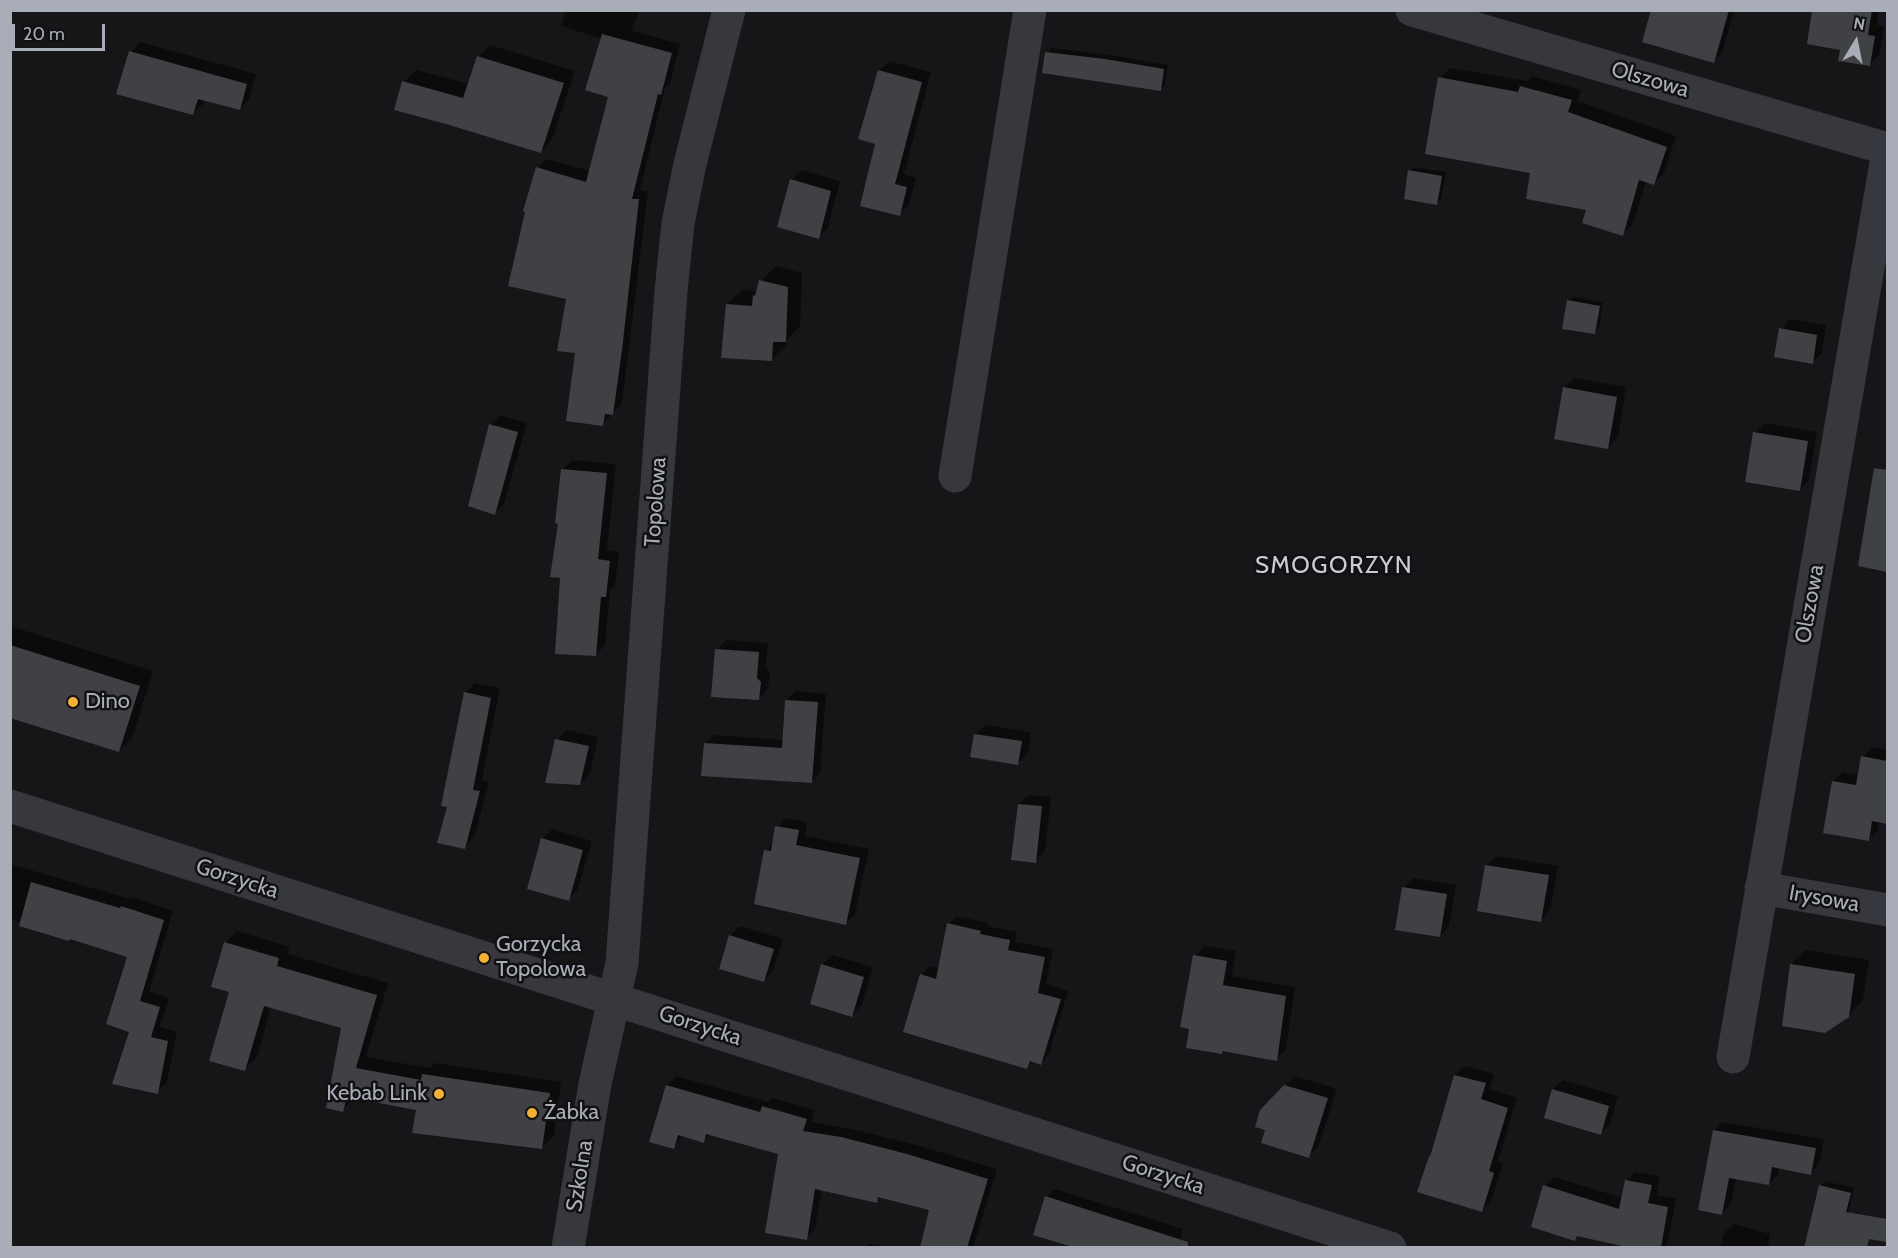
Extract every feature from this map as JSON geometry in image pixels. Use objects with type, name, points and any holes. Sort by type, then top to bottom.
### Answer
[{"type":"street","name":"Topolowa","points":[[615,999],[626,927],[676,246],[690,164],[729,10]]},
{"type":"street","points":[[956,476],[1030,10]]},
{"type":"street","name":"Olszowa","points":[[1412,10],[1887,150],[1733,1057]]},
{"type":"street","name":"Gorzycka","points":[[10,806],[1390,1248]]},
{"type":"street","name":"Irysowa","points":[[1761,888],[1887,910]]},
{"type":"street","name":"Szkolna","points":[[568,1248],[595,1084],[615,999]]},
{"type":"building","points":[[1651,10],[1729,10],[1714,63],[1642,42]]},
{"type":"building","points":[[1812,10],[1872,10],[1868,35],[1875,36],[1870,66],[1838,61],[1840,50],[1807,44]]},
{"type":"building","points":[[602,34],[672,53],[661,95],[658,94],[632,199],[639,199],[622,350],[613,415],[605,414],[603,426],[566,421],[575,353],[557,351],[566,299],[508,286],[525,212],[523,211],[536,167],[586,182],[608,97],[585,90]]},
{"type":"building","points":[[129,51],[247,84],[240,110],[198,99],[193,115],[116,94]]},
{"type":"building","points":[[1045,52],[1164,69],[1161,91],[1042,73]]},
{"type":"building","points":[[477,56],[564,83],[541,153],[394,110],[402,81],[463,98]]},
{"type":"building","points":[[878,70],[922,82],[895,184],[907,187],[900,216],[860,206],[875,144],[858,139]]},
{"type":"building","points":[[1438,77],[1518,92],[1520,86],[1572,100],[1568,112],[1667,147],[1654,185],[1639,180],[1623,236],[1582,223],[1586,210],[1526,199],[1530,173],[1425,154]]},
{"type":"building","points":[[1408,170],[1442,176],[1437,205],[1404,199]]},
{"type":"building","points":[[790,179],[831,191],[819,239],[777,227]]},
{"type":"building","points":[[759,280],[788,287],[786,342],[773,342],[772,361],[721,358],[726,304],[752,306],[753,295],[755,296]]},
{"type":"building","points":[[1567,300],[1600,306],[1595,334],[1562,329]]},
{"type":"building","points":[[1779,328],[1817,335],[1813,364],[1774,357]]},
{"type":"building","points":[[1563,387],[1617,397],[1608,449],[1554,439]]},
{"type":"building","points":[[489,424],[518,432],[495,515],[468,506]]},
{"type":"building","points":[[1753,432],[1808,441],[1800,491],[1745,482]]},
{"type":"building","points":[[1874,468],[1887,470],[1887,572],[1858,566]]},
{"type":"building","points":[[561,469],[607,473],[598,559],[610,561],[606,597],[601,597],[596,656],[555,654],[560,578],[550,577],[558,524],[555,523]]},
{"type":"building","name":"Dino","points":[[10,645],[140,686],[119,752],[10,718]]},
{"type":"building","points":[[715,649],[759,652],[757,678],[761,682],[759,700],[711,697]]},
{"type":"building","points":[[464,692],[491,698],[473,790],[480,791],[465,849],[437,843],[447,807],[441,806]]},
{"type":"building","points":[[785,700],[818,702],[812,783],[701,776],[704,743],[782,748]]},
{"type":"building","points":[[974,734],[1022,741],[1018,765],[970,757]]},
{"type":"building","points":[[555,739],[589,746],[580,785],[545,783]]},
{"type":"building","points":[[1861,756],[1887,761],[1887,824],[1872,821],[1869,841],[1823,833],[1832,781],[1856,785]]},
{"type":"building","points":[[1018,804],[1042,806],[1036,863],[1011,860]]},
{"type":"building","points":[[775,826],[799,830],[796,845],[860,858],[846,925],[754,904],[764,850],[771,851]]},
{"type":"building","points":[[541,838],[583,850],[569,901],[527,889]]},
{"type":"building","points":[[1485,865],[1549,875],[1541,922],[1477,911]]},
{"type":"building","points":[[31,882],[164,920],[140,1001],[160,1007],[151,1037],[168,1041],[158,1094],[112,1084],[129,1032],[106,1024],[127,957],[19,926]]},
{"type":"building","points":[[1402,887],[1447,894],[1440,937],[1395,930]]},
{"type":"building","points":[[947,923],[981,931],[980,934],[1010,940],[1008,950],[1045,957],[1038,993],[1061,999],[1041,1065],[1030,1061],[1027,1069],[903,1032],[920,974],[936,979]]},
{"type":"building","points":[[729,935],[774,949],[764,982],[719,969]]},
{"type":"building","points":[[224,942],[279,958],[277,966],[377,995],[356,1068],[421,1080],[422,1074],[550,1093],[542,1149],[412,1133],[416,1110],[347,1097],[343,1112],[326,1108],[341,1028],[264,1006],[245,1071],[209,1061],[229,992],[211,987]]},
{"type":"building","points":[[1193,955],[1227,961],[1223,985],[1286,996],[1277,1061],[1222,1051],[1222,1054],[1186,1048],[1189,1029],[1180,1027]]},
{"type":"building","points":[[821,964],[864,977],[852,1017],[810,1004]]},
{"type":"building","points":[[1790,964],[1855,974],[1849,1017],[1825,1033],[1782,1026]]},
{"type":"building","points":[[1454,1075],[1486,1083],[1481,1099],[1508,1108],[1489,1171],[1494,1173],[1482,1212],[1417,1192],[1430,1157]]},
{"type":"building","points":[[666,1085],[760,1112],[762,1106],[807,1119],[803,1131],[841,1137],[907,1154],[988,1179],[967,1248],[920,1248],[929,1210],[878,1197],[877,1203],[815,1189],[807,1240],[765,1233],[778,1154],[706,1134],[704,1143],[678,1135],[674,1149],[649,1142]]},
{"type":"building","points":[[1284,1085],[1328,1098],[1309,1158],[1261,1143],[1265,1130],[1255,1127],[1260,1110]]},
{"type":"building","points":[[1552,1089],[1609,1106],[1601,1135],[1544,1118]]},
{"type":"building","points":[[1713,1130],[1816,1148],[1811,1175],[1772,1167],[1769,1185],[1729,1178],[1722,1215],[1698,1210]]},
{"type":"building","points":[[1625,1180],[1652,1185],[1648,1203],[1668,1207],[1661,1248],[1631,1248],[1577,1236],[1575,1241],[1531,1227],[1543,1185],[1619,1209]]},
{"type":"building","points":[[1819,1185],[1851,1193],[1846,1212],[1887,1219],[1887,1242],[1869,1239],[1867,1248],[1804,1248]]},
{"type":"building","points":[[1045,1196],[1188,1242],[1188,1248],[1076,1248],[1033,1235]]},
{"type":"place","name":"Dino","points":[[73,702]]},
{"type":"place","name":"Gorzycka Topolowa","points":[[484,958]]},
{"type":"place","name":"Kebab Link","points":[[439,1094]]},
{"type":"place","name":"Żabka","points":[[532,1113]]},
{"type":"district","name":"SMOGORZYN","points":[[1334,566]]}]
